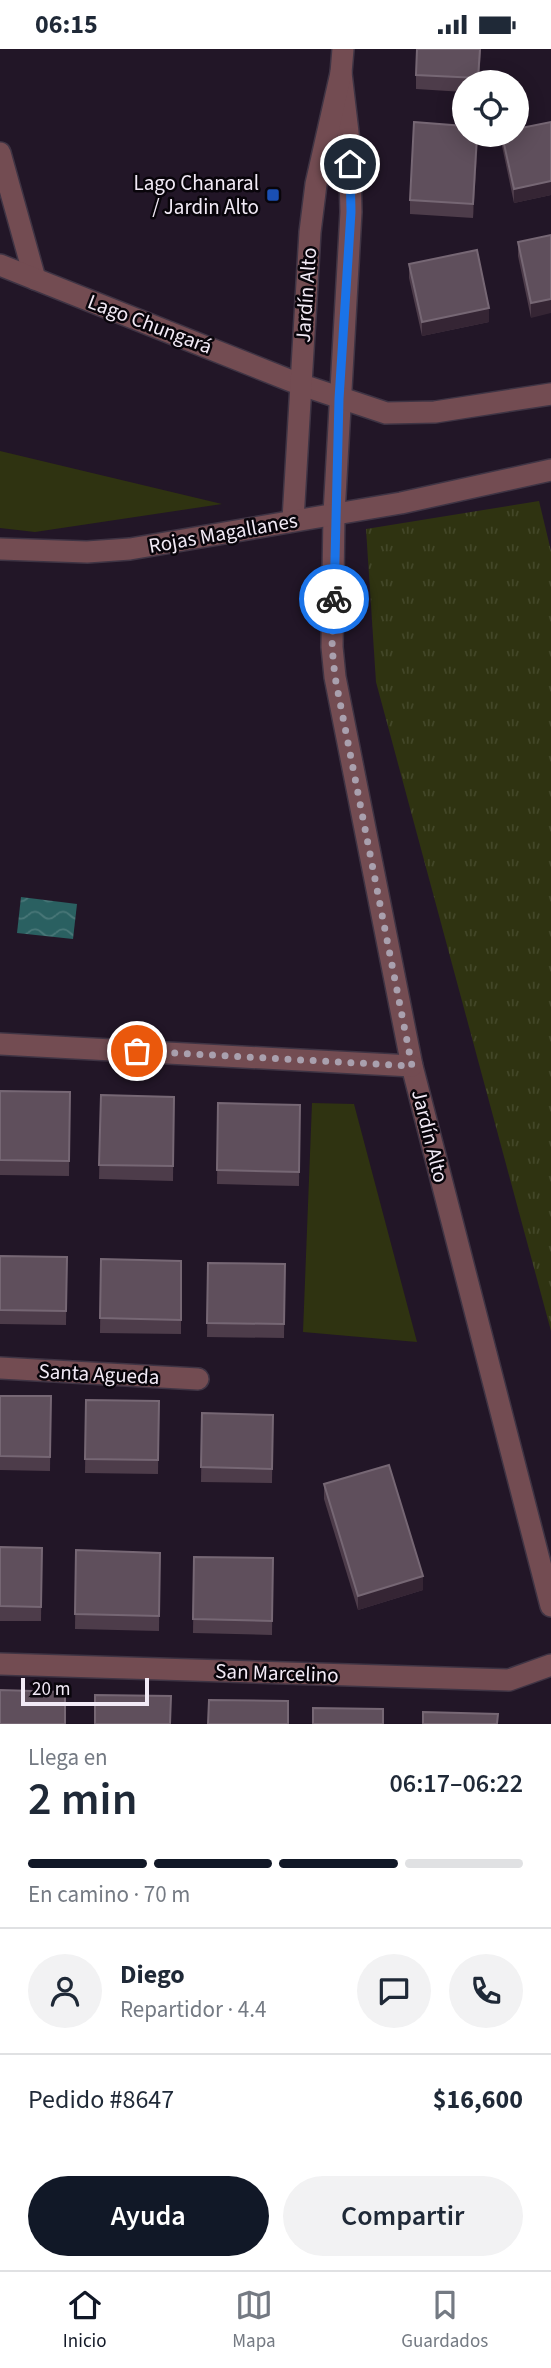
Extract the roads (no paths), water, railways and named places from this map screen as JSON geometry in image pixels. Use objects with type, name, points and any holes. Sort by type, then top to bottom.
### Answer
[{"type":"street","name":"Jardín Alto","points":[[342,49],[341,73],[349,141],[351,212],[334,514],[332,647],[335,677],[412,1066],[551,1606]]},
{"type":"street","name":"Jardín Alto","points":[[292,520],[299,384],[316,184],[341,73]]},
{"type":"street","points":[[0,153],[35,279]]},
{"type":"street","name":"Lago Chungará","points":[[0,265],[299,384]]},
{"type":"street","points":[[299,384],[386,413],[410,415],[551,394]]},
{"type":"street","name":"Rojas Magallanes","points":[[527,475],[551,463]]},
{"type":"street","name":"Rojas Magallanes","points":[[0,549],[88,552],[130,549],[334,514],[551,470]]},
{"type":"street","points":[[0,1044],[412,1066]]},
{"type":"street","name":"Santa Agueda","points":[[0,1368],[198,1379]]},
{"type":"street","name":"San Marcelino","points":[[0,1664],[509,1680],[551,1665]]},
{"type":"water","points":[[21,897],[77,904],[73,939],[17,933]]},
{"type":"place","name":"Lago Chanaral / Jardin Alto","points":[[273,195]]}]
